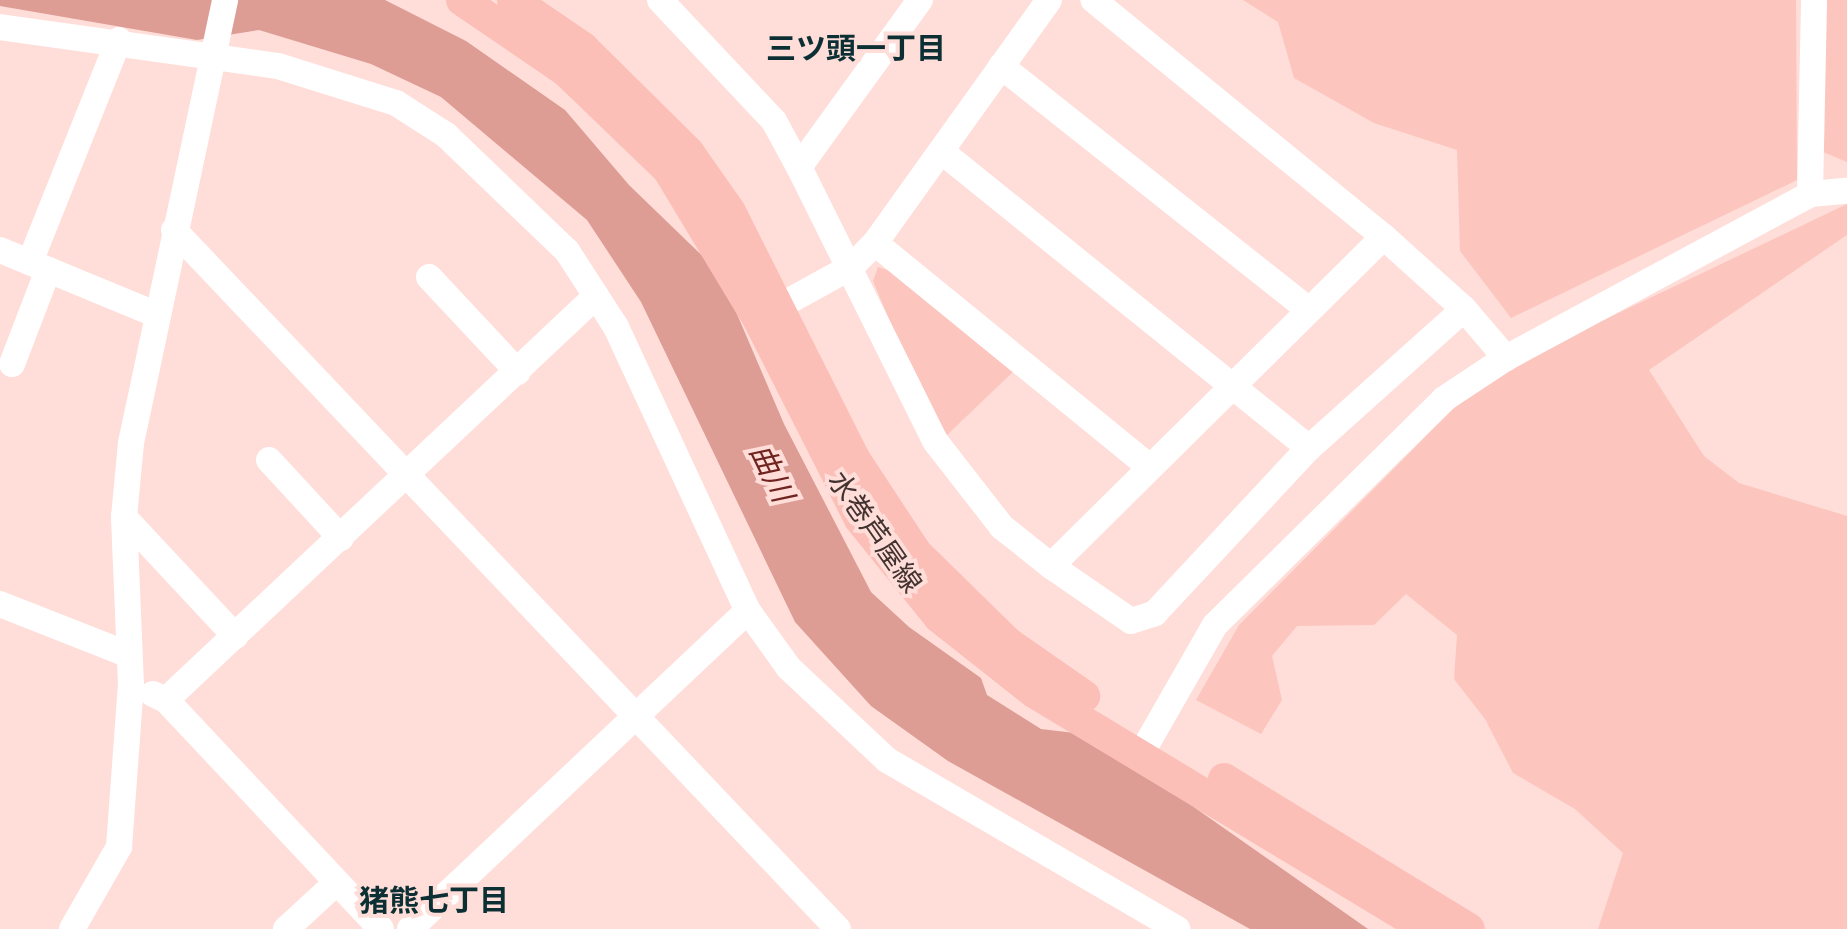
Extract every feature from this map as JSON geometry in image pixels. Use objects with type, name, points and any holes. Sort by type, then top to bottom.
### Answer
[{"type":"main road","name":"水巻芦屋線","points":[[462,0],[566,71],[668,169],[769,312]]},
{"type":"main road","name":"水巻芦屋線","points":[[513,0],[583,48],[688,152],[730,212],[769,312],[860,519],[930,607],[989,661],[1145,744],[1469,929]]},
{"type":"main road","name":"水巻芦屋線","points":[[1145,744],[1427,929]]},
{"type":"street","points":[[72,929],[119,847],[131,685],[127,654],[124,517],[131,443],[225,0]]},
{"type":"street","points":[[799,167],[920,0]]},
{"type":"street","points":[[769,312],[851,267],[875,243],[1049,0]]},
{"type":"street","points":[[1093,0],[1384,237],[1464,309],[1506,358]]},
{"type":"street","points":[[1810,194],[1814,0]]},
{"type":"street","points":[[663,1],[774,121],[851,267],[935,441],[1002,527],[1051,566],[1131,621],[1155,613],[1309,448],[1464,309]]},
{"type":"street","points":[[0,27],[213,50],[351,85],[396,103],[446,135],[533,212],[596,296],[748,611],[789,668],[887,760],[1177,929]]},
{"type":"street","points":[[12,364],[39,266],[119,40]]},
{"type":"street","points":[[1001,66],[1308,309]]},
{"type":"street","points":[[941,151],[1309,448]]},
{"type":"street","points":[[1145,744],[1215,625],[1444,399],[1506,358],[1810,194],[1847,191]]},
{"type":"street","points":[[174,230],[838,929]]},
{"type":"street","points":[[1051,566],[1384,237]]},
{"type":"street","points":[[875,243],[1150,467]]},
{"type":"street","points":[[0,250],[158,315]]},
{"type":"street","points":[[429,277],[518,372]]},
{"type":"street","points":[[166,700],[596,296]]},
{"type":"street","points":[[269,460],[341,538]]},
{"type":"street","points":[[124,517],[235,636]]},
{"type":"street","points":[[0,604],[127,654]]},
{"type":"street","points":[[410,929],[639,718],[748,611]]},
{"type":"street","points":[[131,685],[166,700],[381,929]]},
{"type":"street","points":[[286,929],[336,883]]},
{"type":"shaded area","points":[[1243,0],[1796,0],[1797,180],[1511,318],[1460,251],[1457,150],[1374,123],[1294,78],[1278,22]]},
{"type":"shaded area","points":[[1826,0],[1847,0],[1847,162],[1823,152]]},
{"type":"shaded area","points":[[1847,204],[1847,235],[1649,370],[1704,456],[1739,483],[1847,516],[1847,929],[1598,929],[1623,853],[1575,809],[1513,773],[1485,719],[1454,679],[1457,635],[1406,594],[1374,625],[1297,626],[1272,656],[1282,700],[1261,734],[1196,700],[1239,625],[1458,404],[1520,360]]},
{"type":"shaded area","points":[[878,267],[893,272],[1014,371],[947,435],[915,381],[873,281]]},
{"type":"water","name":"曲川","points":[[0,0],[385,0],[466,41],[565,110],[629,185],[719,272],[784,424],[871,592],[909,627],[981,678],[987,695],[1041,729],[1091,735],[1368,929],[1250,929],[948,761],[871,706],[795,622],[641,302],[587,220],[441,97],[371,64],[259,30],[197,40],[0,6]]},
{"type":"district","name":"三ツ頭一丁目","points":[[856,47]]},
{"type":"district","name":"猪熊七丁目","points":[[434,899]]}]
